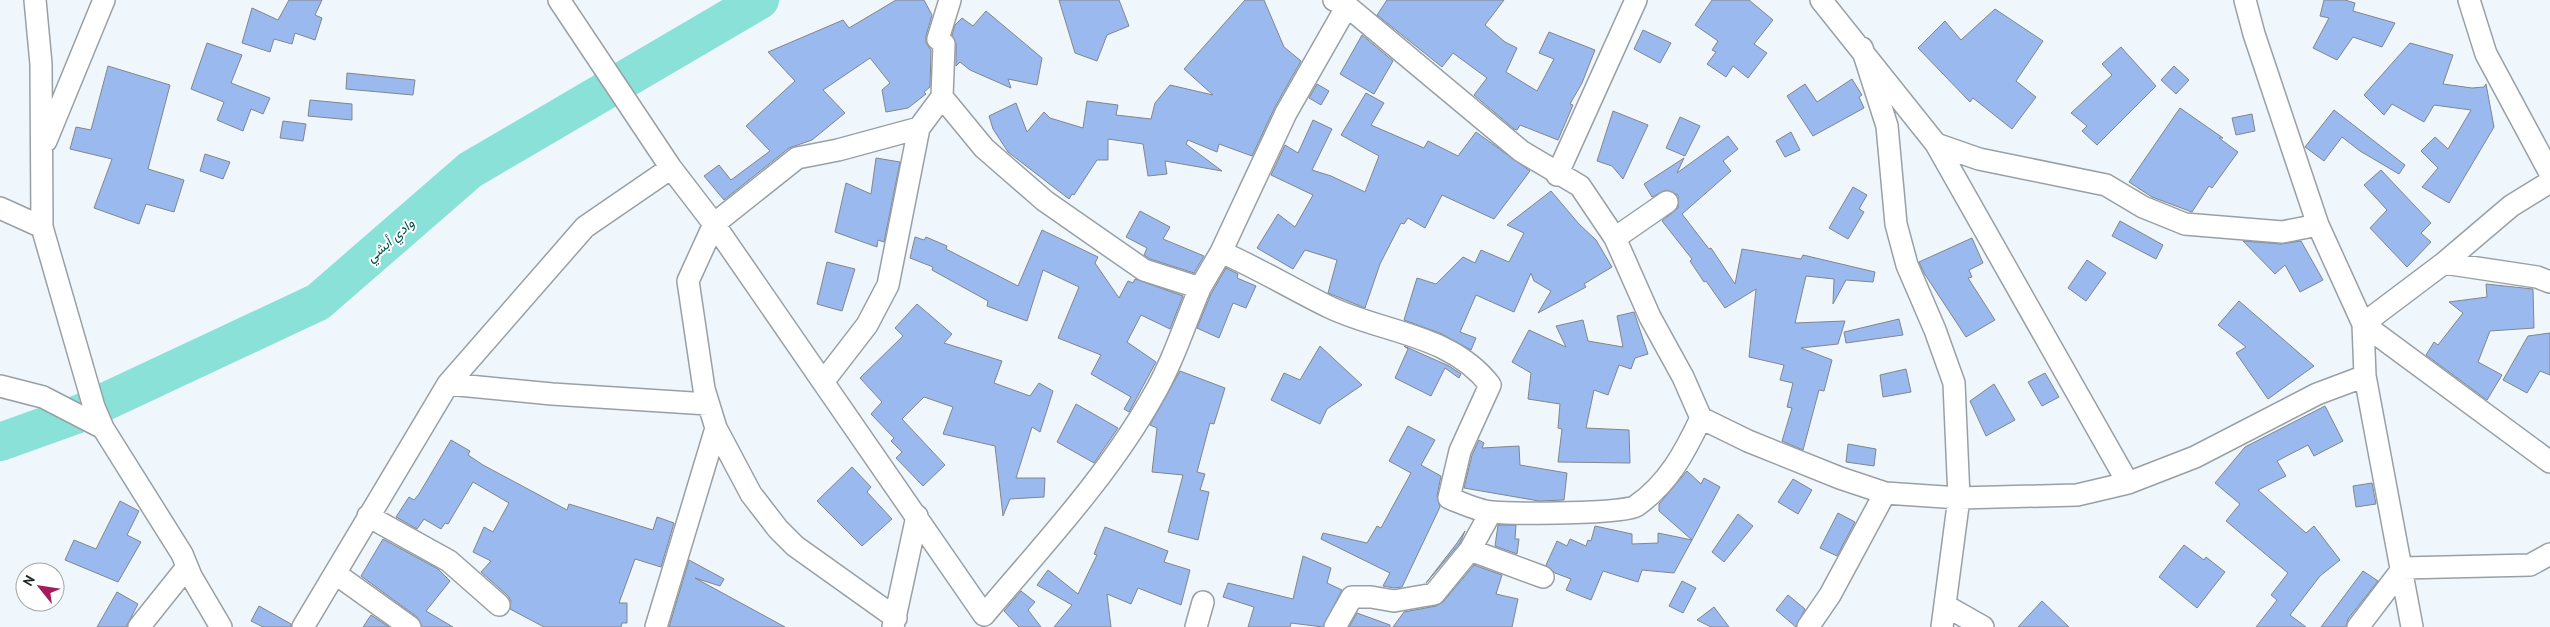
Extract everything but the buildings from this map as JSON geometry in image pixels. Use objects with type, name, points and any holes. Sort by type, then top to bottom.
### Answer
[{"type":"street","points":[[34,0],[41,64],[42,227],[94,407],[103,428],[182,554],[187,567],[221,627]]},
{"type":"street","points":[[42,150],[104,0]]},
{"type":"street","points":[[559,0],[657,144],[671,168],[714,224],[989,621],[1115,454],[1154,395],[1200,288],[1221,252],[1286,113],[1341,3],[1521,151],[1557,175],[1580,186],[1616,238],[1650,317],[1683,377],[1700,418],[1748,442],[1840,478],[1885,493],[1959,498],[2077,495],[2128,484],[2195,457],[2317,394],[2365,376]]},
{"type":"street","points":[[823,382],[867,325],[888,284],[919,128],[942,96],[944,44],[938,38],[950,0]]},
{"type":"street","points":[[1557,175],[1636,0]]},
{"type":"street","points":[[1821,0],[1862,48],[1936,144],[2128,484]]},
{"type":"street","points":[[2245,0],[2318,225],[2363,324],[2365,376],[2403,568],[2404,585],[2412,627]]},
{"type":"street","points":[[2468,0],[2486,54],[2550,173]]},
{"type":"street","points":[[1862,48],[1887,126],[1896,224],[1906,265],[1935,330],[1954,383],[1959,498],[1942,627]]},
{"type":"street","points":[[942,96],[984,148],[1045,201],[1144,270],[1200,288]]},
{"type":"street","points":[[917,516],[895,622],[795,546],[778,529],[751,494],[716,428],[708,404],[688,282],[714,224],[797,158],[838,150],[919,128]]},
{"type":"street","points":[[1936,144],[1979,160],[2106,186],[2143,207],[2185,224],[2282,232],[2318,225]]},
{"type":"street","points":[[303,627],[448,384],[585,227],[671,168]]},
{"type":"street","points":[[2363,324],[2444,263],[2512,206],[2550,182]]},
{"type":"street","points":[[1616,238],[1667,202]]},
{"type":"street","points":[[0,208],[42,227]]},
{"type":"street","points":[[1221,252],[1258,268],[1330,308],[1411,335],[1454,353],[1478,370],[1490,385],[1460,451],[1449,498],[1491,512],[1582,512],[1634,508],[1661,484],[1682,458],[1700,418]]},
{"type":"street","points":[[2444,263],[2537,277],[2550,282]]},
{"type":"street","points":[[2363,324],[2550,462]]},
{"type":"street","points":[[448,384],[552,394],[708,404]]},
{"type":"street","points":[[0,386],[44,397],[103,428]]},
{"type":"street","points":[[656,627],[716,428]]},
{"type":"street","points":[[1808,627],[1830,595],[1885,493]]},
{"type":"street","points":[[1335,627],[1352,597],[1394,601],[1434,594],[1470,550],[1491,512]]},
{"type":"street","points":[[368,516],[449,561],[499,605]]},
{"type":"street","points":[[1470,550],[1543,577]]},
{"type":"street","points":[[2403,568],[2530,565],[2550,554]]},
{"type":"street","points":[[139,627],[187,567]]},
{"type":"street","points":[[2358,627],[2403,568]]},
{"type":"street","points":[[336,574],[410,627]]},
{"type":"street","points":[[1196,627],[1203,602]]},
{"type":"street","points":[[1946,606],[1983,627]]},
{"type":"waterway","name":"وادي أبشي","points":[[0,442],[81,413],[318,302],[470,170],[760,0]]}]
